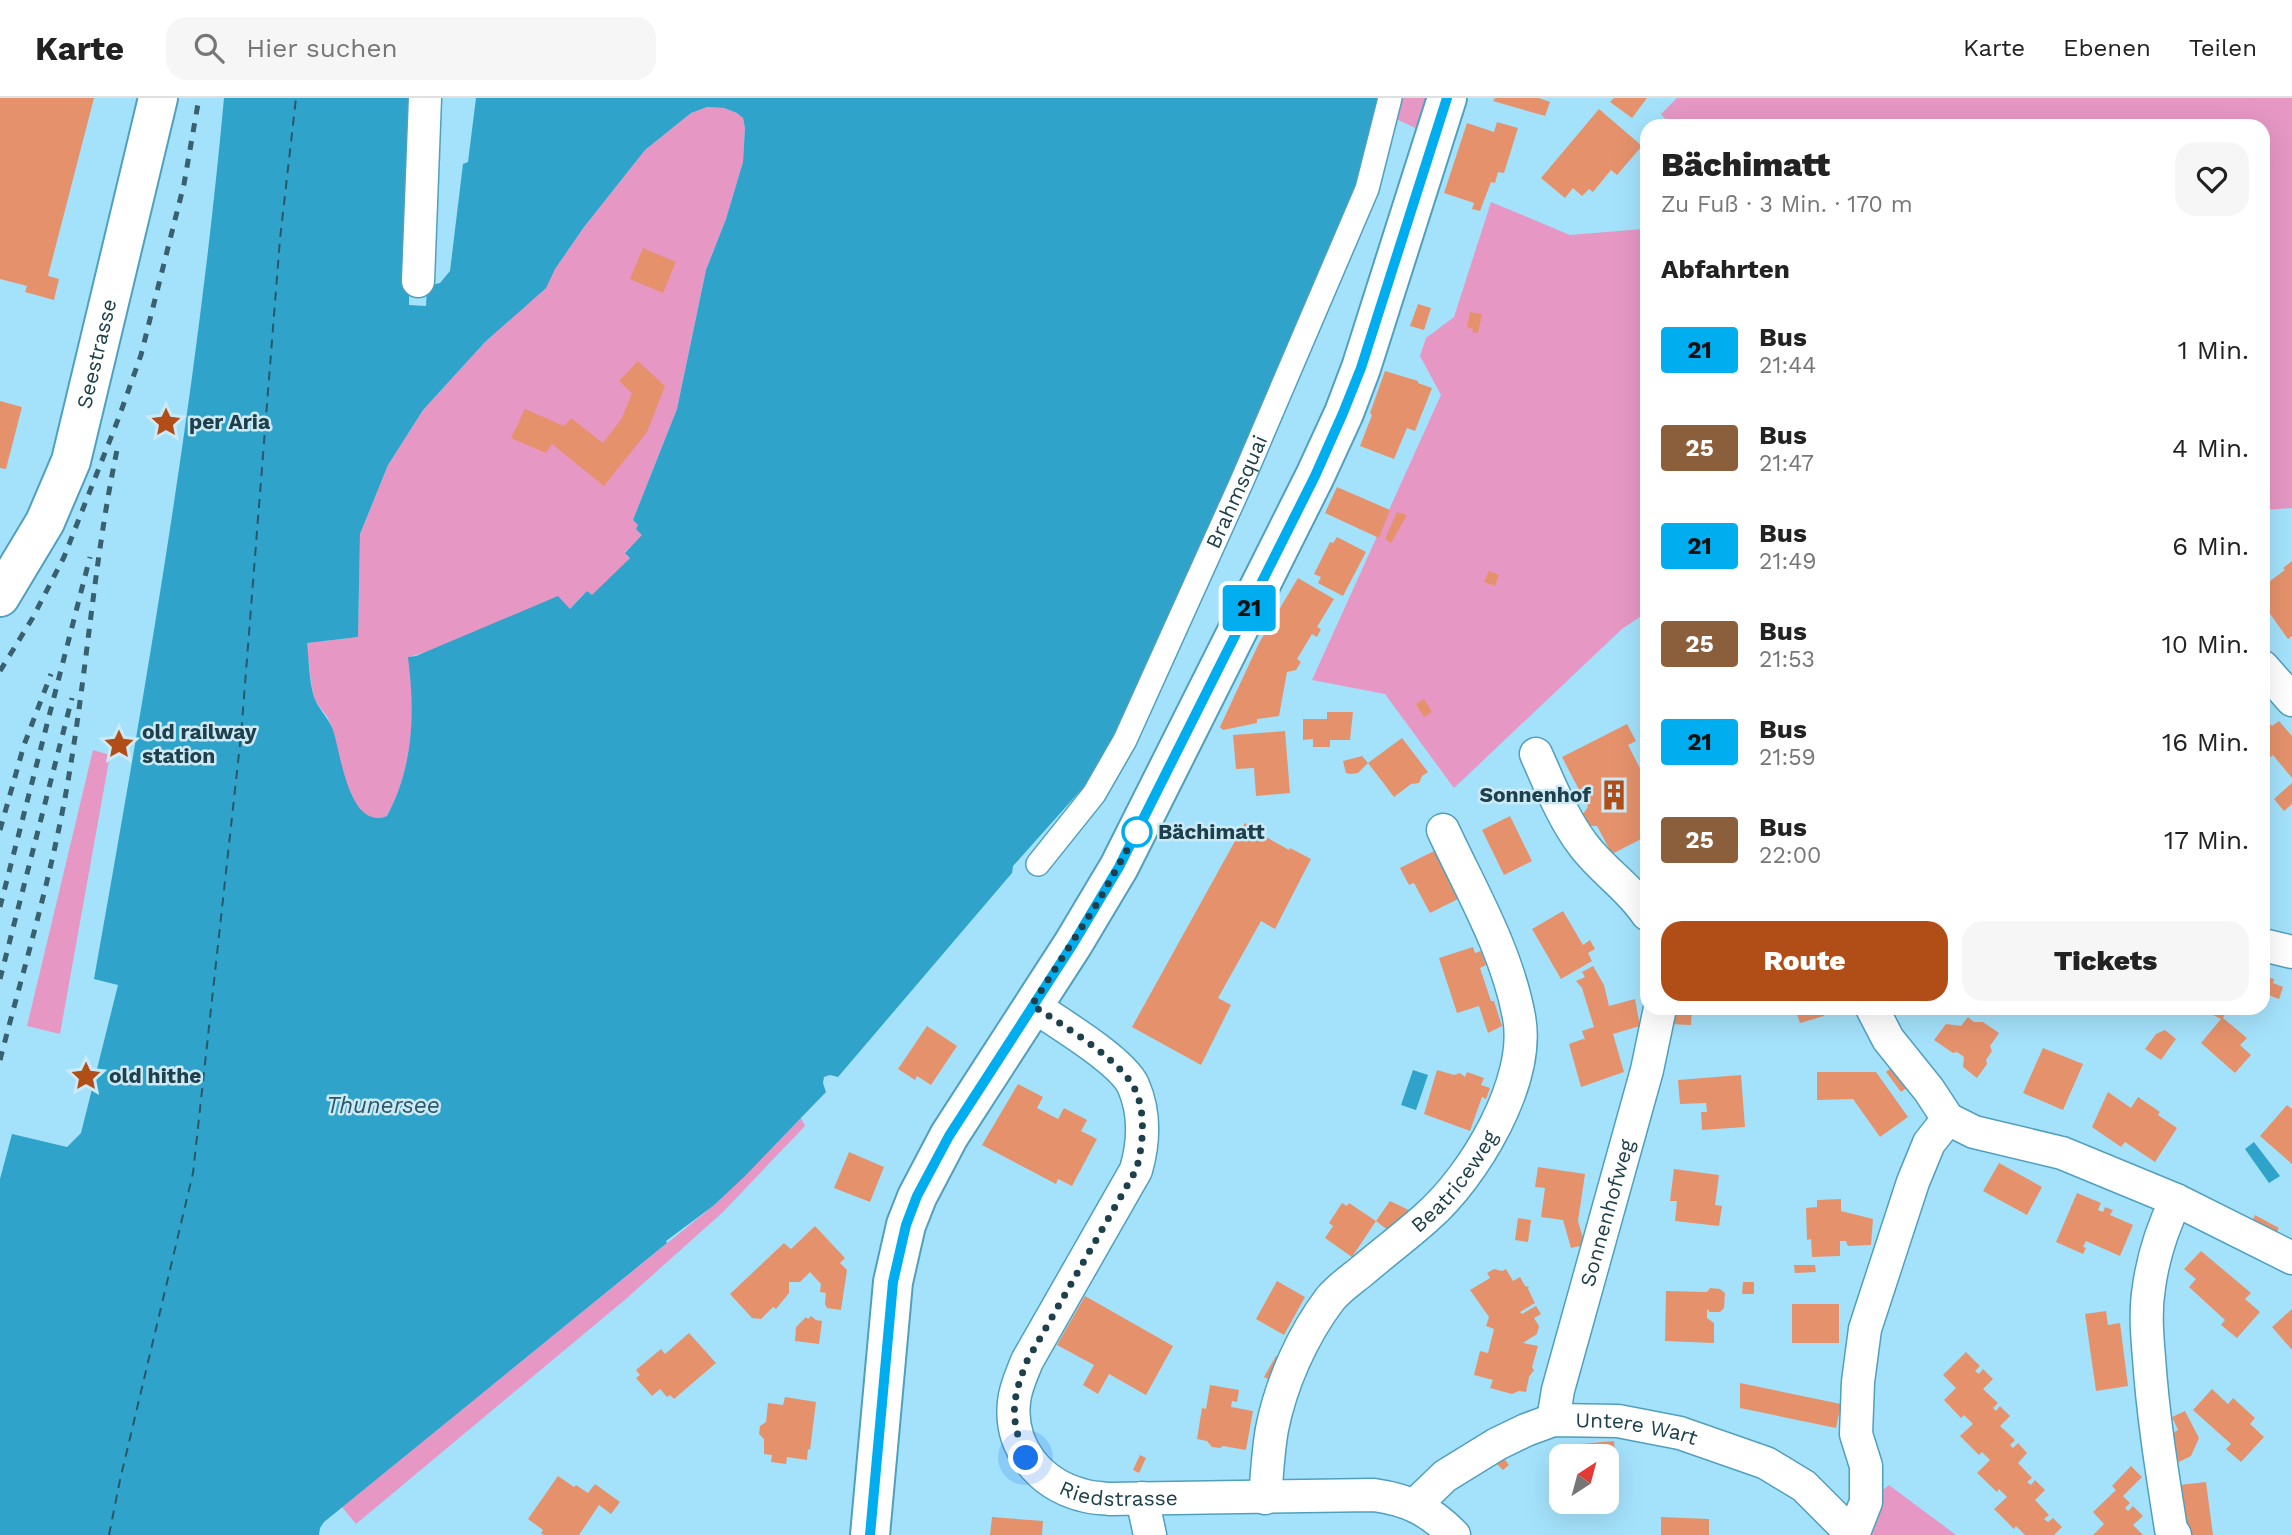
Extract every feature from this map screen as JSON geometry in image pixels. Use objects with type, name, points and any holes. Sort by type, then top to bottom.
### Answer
[{"type":"main road","name":"Seestrasse","points":[[0,597],[45,522],[71,461],[159,98]]},
{"type":"main road","points":[[870,1535],[893,1282],[906,1225],[917,1196],[949,1136],[1098,902],[1138,832],[1309,488],[1343,413],[1374,331],[1447,98]]},
{"type":"street","points":[[418,281],[425,98]]},
{"type":"street","name":"Brahmsquai","points":[[1038,864],[1094,794],[1125,740],[1242,481],[1367,189],[1390,98]]},
{"type":"street","points":[[2270,675],[2292,700]]},
{"type":"street","points":[[1536,754],[1558,802],[1584,846],[1640,903]]},
{"type":"street","name":"Beatriceweg","points":[[1265,1497],[1272,1430],[1282,1390],[1320,1314],[1340,1289],[1429,1216],[1459,1186],[1500,1116],[1513,1078],[1519,1049],[1520,1019],[1507,970],[1443,830]]},
{"type":"street","points":[[2270,946],[2292,952]]},
{"type":"street","name":"Riedstrasse","points":[[1032,1005],[1107,1057],[1122,1071],[1132,1084],[1140,1110],[1143,1136],[1136,1170],[1027,1361],[1016,1390],[1013,1404],[1016,1429],[1026,1458],[1043,1476],[1082,1495],[1110,1499],[1374,1495],[1396,1498],[1415,1505],[1442,1523],[1454,1535]]},
{"type":"street","name":"Sonnenhofweg","points":[[1553,1420],[1558,1390],[1647,1070],[1659,1015]]},
{"type":"street","points":[[1876,1015],[1888,1039],[1929,1090],[1948,1119],[1974,1132],[2062,1153],[2176,1200],[2292,1258]]},
{"type":"street","name":"Untere Wart","points":[[1415,1505],[1445,1476],[1497,1444],[1553,1420],[1618,1421],[1680,1433],[1766,1462],[1804,1486],[1853,1535],[1866,1502],[1866,1465],[1856,1434],[1858,1382],[1866,1329],[1913,1182],[1929,1143],[1948,1119]]},
{"type":"street","points":[[2175,1535],[2171,1530],[2152,1409],[2147,1310],[2157,1253],[2166,1221],[2176,1200]]},
{"type":"street","points":[[1142,1498],[1150,1535]]},
{"type":"shaded area","points":[[1402,98],[1427,98],[1420,130],[1396,119]]},
{"type":"shaded area","points":[[1677,98],[2292,98],[2292,508],[2270,510],[2270,119],[1665,119],[1661,114]]},
{"type":"shaded area","points":[[707,107],[724,108],[743,118],[743,162],[726,219],[706,270],[677,409],[633,520],[639,525],[643,535],[625,552],[630,558],[592,596],[587,591],[570,609],[409,657],[412,718],[403,778],[387,816],[373,817],[362,811],[347,783],[329,720],[314,697],[306,643],[358,637],[360,534],[388,465],[423,410],[485,342],[545,288],[584,227],[645,150],[691,113]]},
{"type":"shaded area","points":[[1491,202],[1570,235],[1640,229],[1640,617],[1622,629],[1454,788],[1385,694],[1312,680],[1441,395],[1420,356],[1426,338],[1454,317]]},
{"type":"shaded area","points":[[93,750],[110,755],[60,1034],[27,1026]]},
{"type":"shaded area","points":[[801,1118],[805,1126],[723,1212],[627,1298],[356,1524],[342,1507],[713,1206]]},
{"type":"shaded area","points":[[1889,1485],[1956,1535],[1828,1535]]},
{"type":"water","name":"Thunersee","points":[[224,98],[409,98],[409,305],[426,306],[427,286],[440,283],[450,271],[463,164],[468,162],[476,98],[1382,98],[1352,197],[1299,331],[1097,772],[1013,866],[1012,873],[838,1077],[824,1077],[826,1092],[713,1206],[666,1241],[667,1243],[324,1522],[319,1535],[0,1535],[0,1179],[12,1134],[67,1147],[81,1133],[118,985],[94,979],[185,430]],"holes":[[[707,107],[724,108],[743,118],[743,162],[726,219],[706,270],[677,409],[633,520],[642,535],[625,553],[630,558],[592,595],[587,591],[570,609],[558,596],[408,657],[412,718],[403,778],[387,816],[374,818],[355,802],[333,730],[314,697],[307,643],[358,637],[360,534],[388,465],[423,410],[485,342],[546,288],[555,269],[584,227],[645,150],[691,113]]]},
{"type":"water","points":[[1413,1070],[1428,1075],[1416,1110],[1401,1105]]},
{"type":"water","points":[[2254,1142],[2280,1176],[2269,1183],[2245,1149]]},
{"type":"building","points":[[0,98],[94,98],[48,276],[59,279],[54,300],[25,292],[27,286],[0,279]]},
{"type":"building","points":[[1495,98],[1539,98],[1550,102],[1545,116],[1493,101]]},
{"type":"building","points":[[1614,98],[1647,98],[1632,118],[1610,102]]},
{"type":"building","points":[[1599,109],[1640,144],[1640,148],[1617,175],[1611,170],[1593,192],[1589,189],[1582,196],[1573,188],[1565,198],[1541,178]]},
{"type":"building","points":[[1497,122],[1518,128],[1504,173],[1498,172],[1495,183],[1491,182],[1480,211],[1472,209],[1474,203],[1444,193],[1467,123],[1494,132]]},
{"type":"building","points":[[643,248],[676,262],[663,293],[630,279]]},
{"type":"building","points":[[1418,304],[1431,308],[1424,330],[1410,326]]},
{"type":"building","points":[[1470,312],[1482,314],[1478,333],[1467,327]]},
{"type":"building","points":[[638,361],[665,386],[647,432],[604,486],[552,444],[546,453],[511,438],[525,409],[564,426],[571,418],[603,443],[622,418],[632,393],[619,381]]},
{"type":"building","points":[[1385,371],[1432,388],[1415,431],[1407,428],[1394,459],[1360,446]]},
{"type":"building","points":[[0,401],[22,407],[6,469],[0,468]]},
{"type":"building","points":[[1337,487],[1390,510],[1379,538],[1325,513]]},
{"type":"building","points":[[1397,512],[1407,515],[1391,543],[1385,539]]},
{"type":"building","points":[[1337,537],[1366,552],[1343,596],[1318,583],[1321,577],[1314,574],[1330,542],[1333,543]]},
{"type":"building","points":[[2292,561],[2292,636],[2288,639],[2270,614],[2270,581],[2285,570],[2283,568]]},
{"type":"building","points":[[1489,571],[1499,575],[1495,586],[1484,582]]},
{"type":"building","points":[[1298,578],[1334,599],[1317,627],[1321,629],[1317,637],[1312,634],[1297,659],[1301,662],[1296,670],[1287,672],[1279,716],[1257,719],[1257,723],[1223,730],[1220,727],[1259,643]]},
{"type":"building","points":[[1424,699],[1432,712],[1424,717],[1416,704]]},
{"type":"building","points":[[1327,712],[1353,712],[1350,740],[1330,740],[1330,747],[1313,747],[1313,739],[1303,740],[1303,719],[1327,719]]},
{"type":"building","points":[[2279,721],[2292,736],[2292,778],[2273,755],[2270,758],[2270,724],[2272,726]]},
{"type":"building","name":"Sonnenhof","points":[[1627,724],[1636,741],[1628,745],[1640,768],[1640,840],[1612,854],[1597,826],[1588,826],[1582,815],[1588,807],[1562,757]]},
{"type":"building","points":[[1285,731],[1290,793],[1256,796],[1254,768],[1236,769],[1233,735]]},
{"type":"building","points":[[1402,738],[1428,772],[1422,776],[1419,783],[1411,784],[1394,797],[1368,763]]},
{"type":"building","points":[[1362,756],[1368,763],[1358,773],[1351,774],[1346,773],[1343,761]]},
{"type":"building","points":[[2292,783],[2292,804],[2284,811],[2274,799]]},
{"type":"building","points":[[1510,816],[1532,861],[1504,875],[1482,830]]},
{"type":"building","points":[[1245,823],[1289,850],[1290,848],[1311,859],[1275,929],[1261,921],[1218,998],[1231,1005],[1201,1065],[1132,1027]]},
{"type":"building","points":[[1436,850],[1458,899],[1430,913],[1414,883],[1409,885],[1400,868]]},
{"type":"building","points":[[1563,911],[1583,945],[1590,940],[1595,949],[1588,953],[1592,961],[1561,979],[1532,929]]},
{"type":"building","points":[[1473,947],[1475,953],[1481,951],[1486,965],[1480,968],[1502,1026],[1488,1033],[1479,1006],[1457,1013],[1439,958]]},
{"type":"building","points":[[1593,966],[1604,985],[1609,1006],[1635,999],[1640,1026],[1613,1034],[1624,1072],[1581,1087],[1569,1044],[1585,1040],[1582,1031],[1594,1027],[1582,988],[1576,981],[1585,977],[1582,972]]},
{"type":"building","points":[[2270,978],[2274,979],[2273,983],[2283,987],[2279,999],[2270,996]]},
{"type":"building","points":[[1671,1015],[1692,1015],[1691,1025],[1670,1024]]},
{"type":"building","points":[[1797,1015],[1824,1015],[1824,1016],[1800,1023]]},
{"type":"building","points":[[2213,1015],[2224,1015],[2223,1018],[2247,1038],[2240,1045],[2251,1055],[2235,1073],[2201,1043],[2221,1019]]},
{"type":"building","points":[[1968,1017],[1974,1022],[1983,1022],[1999,1033],[1990,1046],[1992,1051],[1986,1060],[1987,1064],[1977,1078],[1963,1067],[1964,1057],[1934,1040],[1946,1024],[1961,1026]]},
{"type":"building","points":[[927,1026],[957,1046],[931,1085],[917,1076],[915,1080],[898,1069]]},
{"type":"building","points":[[2165,1030],[2176,1039],[2161,1060],[2145,1049],[2156,1034]]},
{"type":"building","points":[[2043,1048],[2083,1064],[2063,1110],[2023,1093]]},
{"type":"building","points":[[1897,1063],[1912,1084],[1901,1092],[1886,1072]]},
{"type":"building","points":[[1437,1070],[1454,1075],[1460,1073],[1465,1077],[1467,1072],[1484,1078],[1481,1085],[1490,1088],[1486,1099],[1482,1097],[1470,1131],[1424,1114]]},
{"type":"building","points":[[1817,1072],[1876,1072],[1908,1117],[1880,1137],[1853,1099],[1817,1100]]},
{"type":"building","points":[[1741,1075],[1745,1127],[1702,1130],[1701,1112],[1707,1112],[1706,1103],[1680,1104],[1678,1080]]},
{"type":"building","points":[[1018,1084],[1043,1097],[1037,1108],[1058,1119],[1064,1108],[1087,1120],[1081,1131],[1097,1139],[1072,1186],[1058,1179],[1056,1184],[982,1145]]},
{"type":"building","points":[[2108,1092],[2131,1108],[2138,1097],[2177,1128],[2155,1162],[2125,1142],[2121,1147],[2092,1127]]},
{"type":"building","points":[[2287,1105],[2292,1109],[2292,1164],[2260,1136]]},
{"type":"building","points":[[849,1152],[884,1167],[870,1202],[834,1188]]},
{"type":"building","points":[[1999,1163],[2042,1187],[2027,1215],[1983,1191]]},
{"type":"building","points":[[1538,1167],[1585,1174],[1578,1221],[1585,1245],[1571,1248],[1563,1220],[1541,1217],[1545,1188],[1535,1187]]},
{"type":"building","points":[[1674,1169],[1719,1175],[1715,1205],[1722,1206],[1719,1226],[1675,1221],[1677,1201],[1670,1201]]},
{"type":"building","points":[[2077,1193],[2101,1203],[2098,1210],[2103,1212],[2105,1207],[2113,1210],[2110,1215],[2133,1225],[2120,1256],[2086,1241],[2083,1254],[2056,1242]]},
{"type":"building","points":[[1841,1199],[1841,1211],[1873,1219],[1871,1245],[1848,1246],[1846,1241],[1840,1241],[1840,1256],[1812,1257],[1811,1239],[1807,1240],[1806,1208],[1817,1207],[1817,1200]]},
{"type":"building","points":[[1390,1201],[1411,1211],[1389,1231],[1376,1221]]},
{"type":"building","points":[[1342,1203],[1347,1206],[1349,1203],[1376,1221],[1352,1257],[1325,1238],[1333,1226],[1329,1223]]},
{"type":"building","points":[[2255,1215],[2279,1228],[2272,1241],[2248,1229]]},
{"type":"building","points":[[1518,1218],[1531,1220],[1528,1242],[1515,1240]]},
{"type":"building","points":[[815,1226],[845,1258],[840,1263],[847,1270],[841,1310],[827,1308],[826,1293],[820,1292],[821,1284],[810,1272],[800,1282],[789,1282],[789,1293],[776,1309],[773,1307],[761,1319],[752,1318],[730,1294],[784,1243],[791,1249]]},
{"type":"building","points":[[2201,1251],[2251,1293],[2245,1299],[2260,1312],[2237,1338],[2221,1325],[2225,1320],[2189,1287],[2196,1279],[2184,1269]]},
{"type":"building","points":[[1794,1265],[1815,1265],[1816,1272],[1795,1273]]},
{"type":"building","points":[[1494,1269],[1506,1269],[1513,1281],[1520,1277],[1525,1286],[1529,1287],[1535,1303],[1520,1312],[1522,1314],[1536,1306],[1541,1314],[1534,1318],[1539,1326],[1537,1334],[1523,1343],[1538,1346],[1532,1367],[1534,1370],[1529,1377],[1526,1392],[1512,1394],[1490,1388],[1493,1380],[1474,1375],[1480,1351],[1488,1353],[1494,1329],[1486,1326],[1489,1317],[1470,1290],[1490,1278],[1487,1273]]},
{"type":"building","points":[[1277,1281],[1305,1297],[1284,1335],[1256,1319]]},
{"type":"building","points":[[1743,1282],[1754,1282],[1754,1294],[1742,1294]]},
{"type":"building","points":[[1710,1288],[1720,1289],[1725,1293],[1724,1308],[1720,1312],[1710,1312],[1707,1309],[1707,1318],[1714,1323],[1714,1343],[1665,1341],[1666,1291],[1707,1292]]},
{"type":"building","points":[[1085,1296],[1173,1346],[1146,1395],[1109,1374],[1098,1394],[1083,1385],[1094,1365],[1057,1345]]},
{"type":"building","points":[[1792,1304],[1839,1304],[1839,1343],[1792,1343]]},
{"type":"building","points":[[2292,1309],[2292,1350],[2272,1327]]},
{"type":"building","points":[[2106,1311],[2108,1325],[2120,1323],[2128,1386],[2096,1391],[2085,1314]]},
{"type":"building","points":[[811,1316],[822,1321],[819,1344],[795,1341],[796,1327],[806,1317],[808,1319]]},
{"type":"building","points":[[689,1333],[716,1363],[674,1399],[670,1395],[667,1397],[660,1389],[652,1396],[636,1378],[640,1375],[636,1370],[661,1349],[665,1354]]},
{"type":"building","points":[[1966,1352],[1980,1366],[1975,1371],[1979,1374],[1983,1369],[1993,1379],[1983,1389],[1998,1403],[1993,1408],[1996,1411],[2000,1406],[2010,1416],[2000,1426],[2015,1440],[2010,1445],[2013,1448],[2018,1443],[2027,1453],[2018,1463],[2032,1478],[2027,1482],[2031,1485],[2035,1480],[2045,1490],[2035,1500],[2049,1515],[2044,1519],[2048,1522],[2053,1518],[2062,1527],[2054,1535],[2025,1535],[2016,1526],[2014,1529],[1994,1509],[2007,1497],[1999,1489],[1997,1492],[1977,1473],[1990,1460],[1982,1452],[1979,1455],[1960,1436],[1973,1424],[1964,1415],[1961,1418],[1944,1400],[1956,1388],[1943,1375]]},
{"type":"building","points":[[1276,1356],[1285,1361],[1274,1382],[1264,1377]]},
{"type":"building","points":[[1740,1383],[1841,1404],[1836,1428],[1740,1408]]},
{"type":"building","points":[[1210,1385],[1239,1390],[1237,1402],[1232,1401],[1231,1407],[1253,1411],[1246,1450],[1212,1447],[1207,1441],[1197,1439],[1202,1408],[1206,1409]]},
{"type":"building","points":[[2212,1389],[2228,1404],[2233,1398],[2255,1418],[2250,1424],[2264,1437],[2241,1462],[2226,1449],[2231,1444],[2193,1410]]},
{"type":"building","points":[[785,1397],[816,1402],[807,1460],[787,1457],[786,1464],[771,1462],[772,1455],[764,1454],[764,1439],[759,1434],[760,1426],[766,1422],[768,1403],[783,1405]]},
{"type":"building","points":[[2185,1411],[2199,1438],[2191,1456],[2179,1462],[2167,1437],[2178,1430],[2172,1417]]},
{"type":"building","points":[[1614,1441],[1614,1444],[1581,1444]]},
{"type":"building","points":[[1140,1455],[1146,1458],[1139,1473],[1133,1470]]},
{"type":"building","points":[[1503,1457],[1509,1465],[1503,1470],[1496,1463]]},
{"type":"building","points":[[2131,1466],[2142,1477],[2123,1496],[2130,1503],[2125,1508],[2128,1511],[2133,1506],[2143,1516],[2133,1525],[2143,1535],[2093,1535],[2104,1524],[2093,1512],[2116,1490],[2112,1486]]},
{"type":"building","points":[[558,1476],[588,1493],[595,1484],[620,1502],[611,1514],[599,1505],[579,1535],[544,1535],[541,1533],[543,1530],[528,1519]]},
{"type":"building","points":[[2206,1482],[2213,1535],[2186,1535],[2180,1485]]},
{"type":"building","points":[[992,1517],[1043,1521],[1042,1535],[990,1535]]},
{"type":"building","points":[[1661,1517],[1709,1519],[1709,1535],[1661,1535]]},
{"type":"ferry route","points":[[109,1535],[193,1173],[241,735],[280,239],[296,98]]},
{"type":"railway","points":[[0,671],[32,619],[64,557],[141,355],[184,184],[199,98]]},
{"type":"railway","points":[[0,1060],[46,886],[61,816],[75,740],[102,533],[117,450]]},
{"type":"railway","points":[[0,907],[90,557]]},
{"type":"railway","points":[[0,830],[24,745],[51,674]]},
{"type":"railway","points":[[0,979],[72,698]]},
{"type":"bus line","name":"21","points":[[870,1535],[893,1282],[906,1225],[917,1196],[949,1136],[1073,944],[1119,867],[1315,476],[1361,368],[1447,98]]},
{"type":"place","name":"per Aria","points":[[166,422]]},
{"type":"place","name":"old railway station","points":[[119,744]]},
{"type":"place","name":"Sonnenhof","points":[[1614,795]]},
{"type":"place","name":"Bächimatt","points":[[1137,832]]},
{"type":"place","name":"old hithe","points":[[86,1076]]},
{"type":"route","points":[[1026,1458],[1013,1419],[1016,1390],[1027,1361],[1136,1170],[1143,1136],[1140,1110],[1132,1084],[1122,1071],[1107,1057],[1032,1005],[1073,944],[1137,832]]}]
